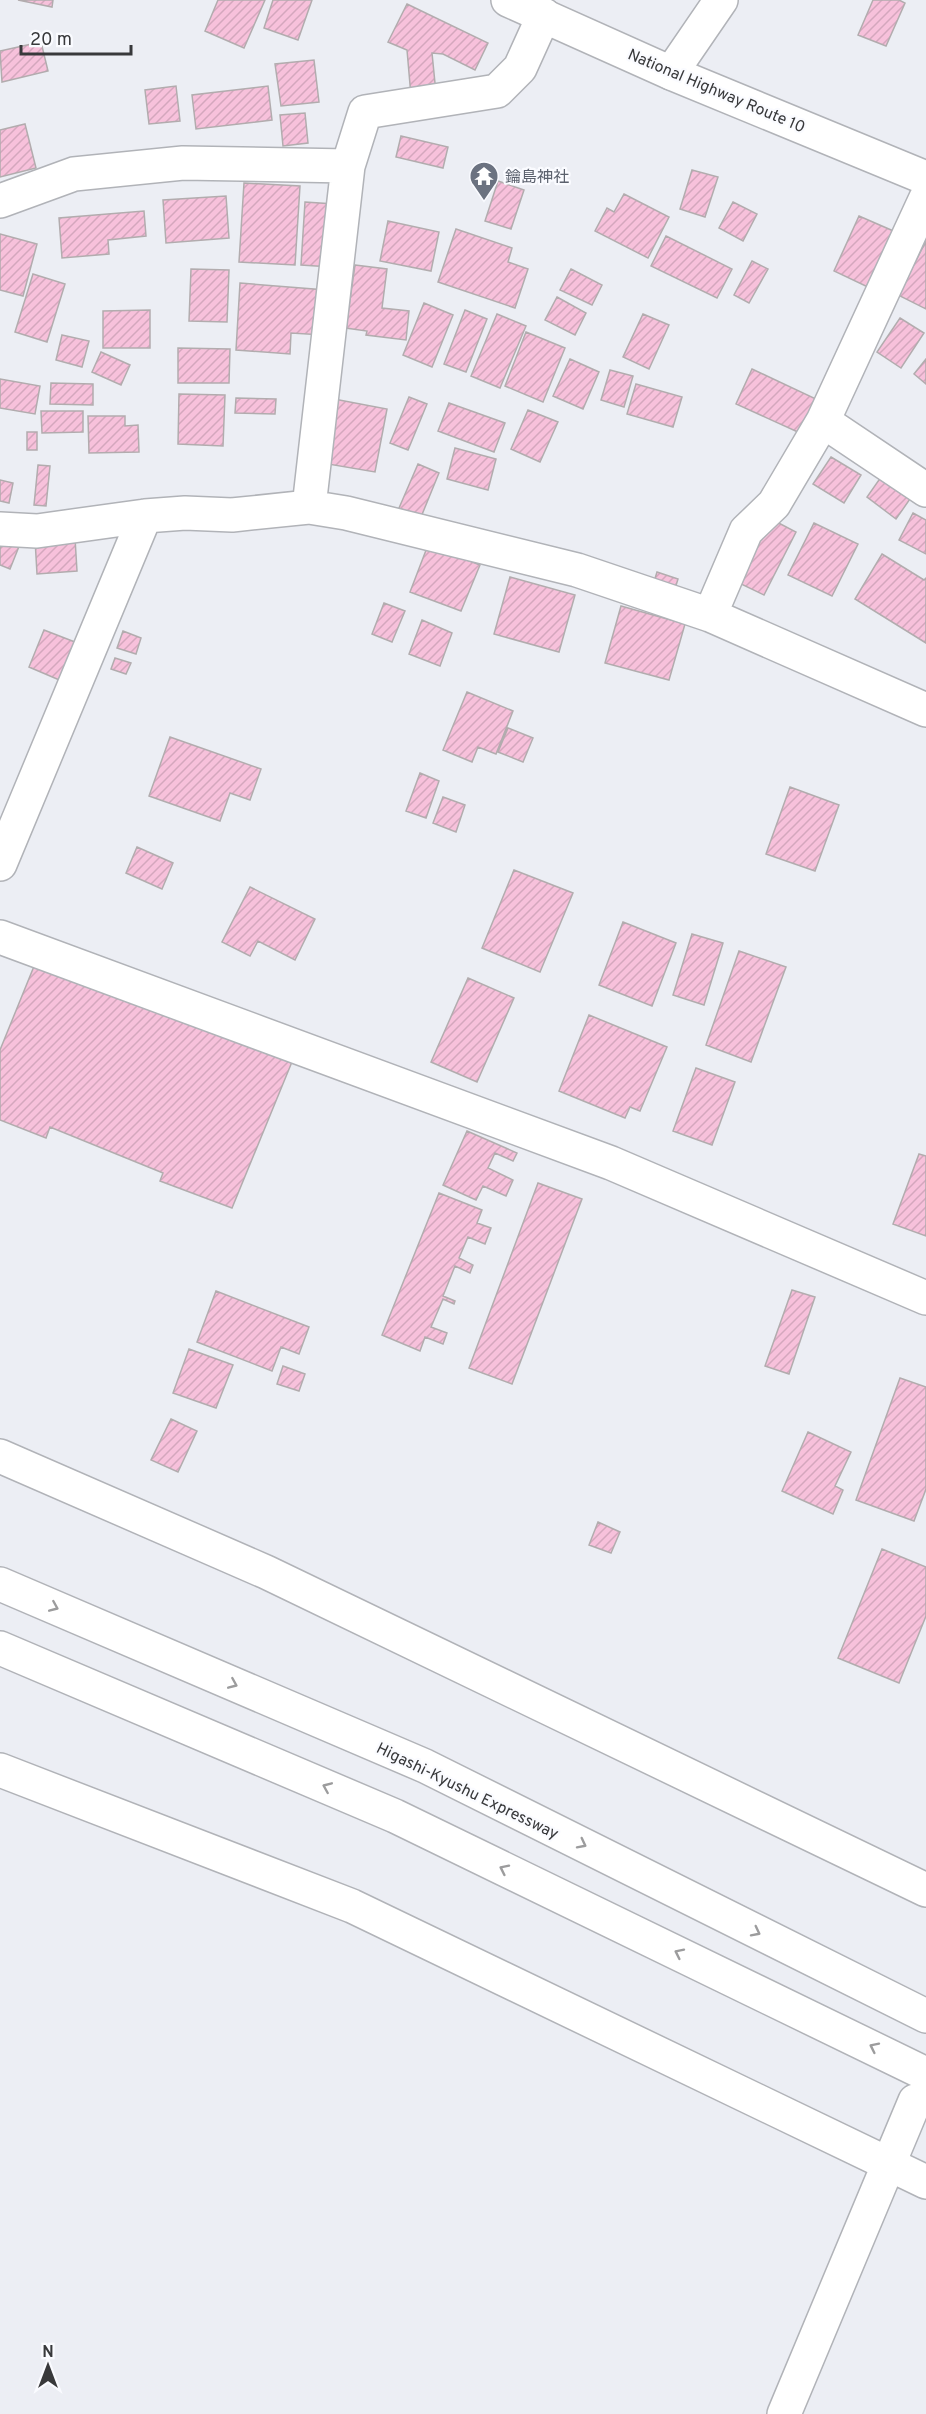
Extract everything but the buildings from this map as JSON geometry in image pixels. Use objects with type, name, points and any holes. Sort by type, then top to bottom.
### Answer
[{"type":"main road","name":"National Highway Route 10","points":[[508,0],[671,73],[926,178]]},
{"type":"main road","points":[[671,73],[721,0]]},
{"type":"main road","points":[[309,507],[348,166],[365,112],[497,91],[520,68],[544,15]]},
{"type":"main road","points":[[0,201],[74,174],[183,163],[348,166]]},
{"type":"main road","points":[[710,615],[746,531],[774,504],[823,421],[926,198]]},
{"type":"main road","points":[[823,421],[926,490]]},
{"type":"main road","points":[[0,529],[37,531],[145,516],[185,513],[232,515],[309,507],[346,513],[578,570],[710,615],[926,710]]},
{"type":"main road","points":[[0,864],[145,516]]},
{"type":"main road","points":[[0,937],[611,1163],[926,1298]]},
{"type":"main road","points":[[0,1456],[266,1572],[926,1890]]},
{"type":"main road","name":"Higashi-Kyushu Expressway","points":[[0,1584],[425,1766],[926,2016]]},
{"type":"main road","points":[[0,1648],[395,1816],[921,2087],[784,2414]]},
{"type":"main road","points":[[0,1770],[352,1906],[926,2182]]},
{"type":"place","name":"鑰島神社","points":[[484,202]]}]
